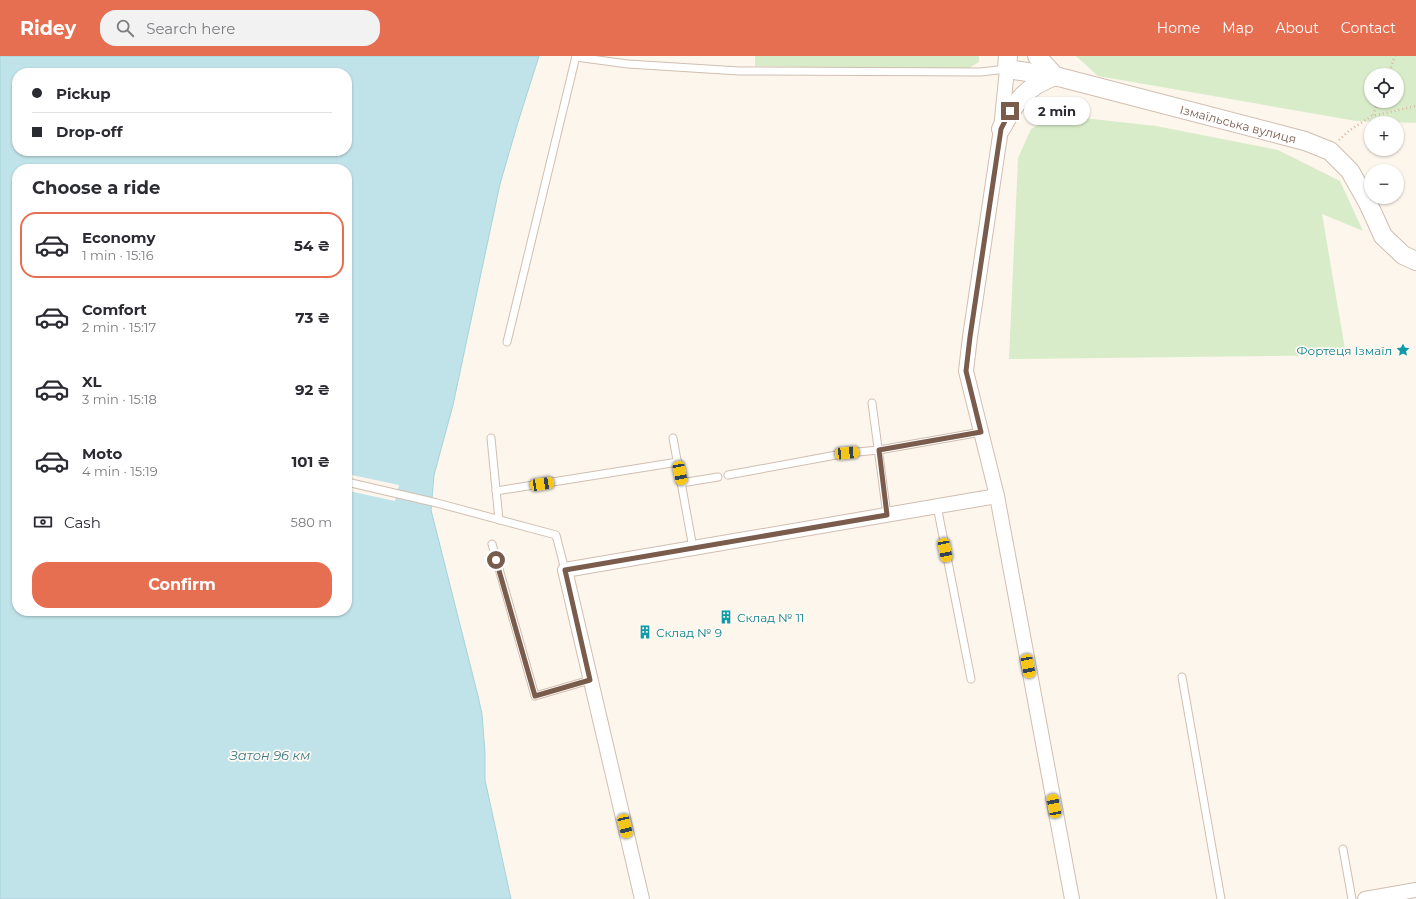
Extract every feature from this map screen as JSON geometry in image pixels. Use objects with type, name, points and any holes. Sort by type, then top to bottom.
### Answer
[{"type":"street","points":[[1001,129],[1010,111],[1024,93],[1039,82],[1055,76],[1037,56]]},
{"type":"street","points":[[1007,63],[1001,129],[966,371],[997,496],[1072,899]]},
{"type":"street","name":"Ізмаїльська вулиця","points":[[1007,63],[1305,141],[1330,151],[1350,171],[1368,203],[1383,236],[1403,255],[1416,261]]},
{"type":"street","points":[[642,899],[565,570],[997,496]]},
{"type":"street","points":[[1365,899],[1416,890]]},
{"type":"lane","points":[[507,342],[576,56],[628,64],[739,71],[981,72],[1007,63]]},
{"type":"lane","points":[[872,403],[887,515]]},
{"type":"lane","points":[[728,475],[847,453],[879,450],[981,432]]},
{"type":"lane","points":[[491,438],[499,520]]},
{"type":"lane","points":[[673,438],[693,548]]},
{"type":"lane","points":[[496,491],[678,462]]},
{"type":"lane","points":[[682,483],[718,477]]},
{"type":"lane","points":[[352,483],[437,503],[556,535],[565,570]]},
{"type":"lane","points":[[936,506],[971,679]]},
{"type":"lane","points":[[492,544],[535,696],[590,680]]},
{"type":"lane","points":[[1182,677],[1221,899]]},
{"type":"lane","points":[[1343,849],[1352,899]]},
{"type":"path","points":[[1391,68],[1396,56]]},
{"type":"path","points":[[1372,116],[1416,106]]},
{"type":"path","points":[[1372,116],[1375,108]]},
{"type":"path","points":[[1330,151],[1350,130],[1364,121]]},
{"type":"green space","points":[[755,56],[979,56],[979,62],[966,70],[755,66]]},
{"type":"green space","points":[[1076,56],[1416,56],[1416,123],[1404,123],[1404,116],[1364,116],[1364,121],[1098,76]]},
{"type":"green space","points":[[1056,115],[1156,126],[1278,150],[1340,181],[1363,231],[1322,214],[1346,355],[1009,359],[1018,158],[1031,129]]},
{"type":"water","name":"Затон 96 км","points":[[0,56],[539,56],[500,184],[453,405],[434,475],[431,510],[482,714],[485,753],[485,780],[511,899],[0,899]]},
{"type":"pier","points":[[352,475],[399,485],[395,501],[352,492]]},
{"type":"place","name":"Фортеця Ізмаїл","points":[[1403,350]]},
{"type":"place","name":"Склад № 11","points":[[726,617]]},
{"type":"place","name":"Склад № 9","points":[[645,632]]},
{"type":"route","points":[[496,560],[535,696],[590,680],[565,570],[887,515],[879,450],[981,432],[966,371],[1001,129],[1010,111]]}]
